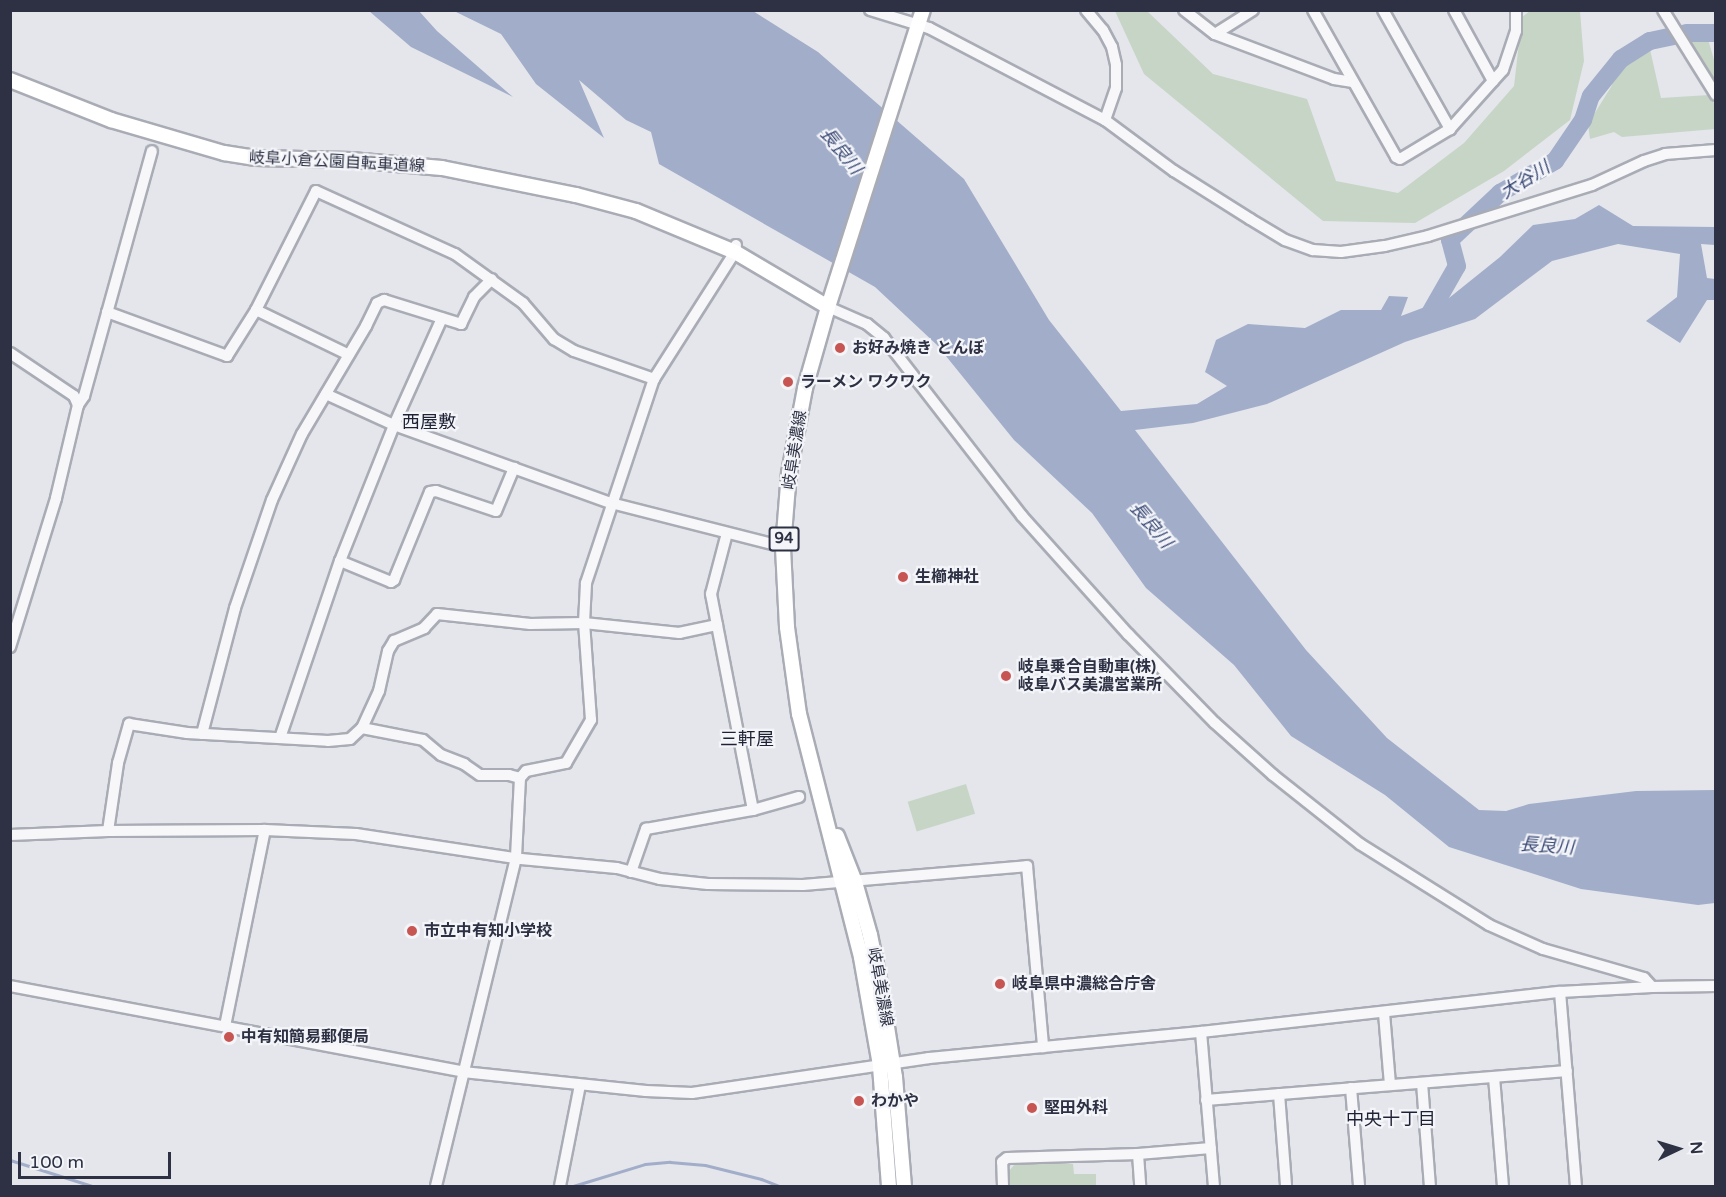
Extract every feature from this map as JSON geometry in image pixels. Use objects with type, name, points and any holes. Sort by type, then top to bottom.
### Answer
[{"type":"main road","name":"岐阜美濃線","points":[[904,1186],[870,935],[819,795],[799,714],[787,627],[783,547],[793,452],[805,388],[835,284],[923,10]]},
{"type":"main road","name":"岐阜小倉公園自転車道線","points":[[10,80],[111,120],[224,153],[256,158],[351,160],[442,168],[636,210],[735,249],[828,307]]},
{"type":"main road","name":"岐阜美濃線","points":[[886,1064],[889,1186]]},
{"type":"street","points":[[870,10],[919,25],[1105,120],[1174,171],[1250,219],[1285,240],[1313,250],[1341,252],[1385,246],[1433,234],[1592,185],[1644,160],[1665,154],[1716,150]]},
{"type":"street","points":[[1086,10],[1103,30],[1112,47],[1116,65],[1116,88],[1105,120]]},
{"type":"street","points":[[1184,10],[1215,34],[1334,79],[1353,82]]},
{"type":"street","points":[[1215,34],[1253,10]]},
{"type":"street","points":[[1313,10],[1396,157],[1400,159],[1450,129],[1493,81],[1509,58],[1516,31],[1516,10]]},
{"type":"street","points":[[1383,10],[1450,129]]},
{"type":"street","points":[[1454,10],[1493,81]]},
{"type":"street","points":[[1663,10],[1716,94]]},
{"type":"street","points":[[10,647],[57,498],[78,405],[84,396],[152,151]]},
{"type":"street","points":[[107,312],[227,356],[256,309],[316,191],[456,254],[523,303],[554,339],[574,351],[654,379]]},
{"type":"street","points":[[436,1186],[516,857],[520,778],[526,771],[566,763],[591,720],[584,623],[586,584],[654,379],[735,249]]},
{"type":"street","points":[[202,734],[235,608],[272,500],[302,434],[377,303],[384,300],[461,324],[474,297],[492,279]]},
{"type":"street","points":[[828,307],[867,324],[884,338],[1022,516],[1128,634],[1215,723],[1272,775],[1360,844],[1489,926],[1543,949],[1644,978],[1652,987]]},
{"type":"street","points":[[256,309],[349,355]]},
{"type":"street","points":[[280,738],[340,561],[394,425],[442,318]]},
{"type":"street","points":[[10,353],[74,396],[78,405]]},
{"type":"street","points":[[326,394],[394,425],[611,503],[783,547]]},
{"type":"street","points":[[340,561],[391,582],[394,580],[430,492],[436,491],[496,511],[514,468]]},
{"type":"street","points":[[727,533],[711,594],[753,810]]},
{"type":"street","points":[[108,831],[118,763],[129,724],[202,734],[350,739],[362,728],[379,691],[388,651],[394,641],[424,628],[437,614],[531,624],[584,623],[679,633],[717,625]]},
{"type":"street","points":[[362,728],[423,740],[441,755],[464,764],[480,775],[509,775],[520,778]]},
{"type":"street","points":[[632,872],[646,829],[753,810],[799,797]]},
{"type":"street","points":[[225,1026],[265,830]]},
{"type":"street","points":[[10,835],[108,831],[265,830],[356,834],[516,857],[617,867],[660,879],[708,884],[803,885],[1028,866],[1043,1047]]},
{"type":"street","points":[[10,986],[463,1072],[580,1085],[692,1093],[886,1064],[1384,1013],[1560,992],[1716,986]]},
{"type":"street","points":[[1560,992],[1576,1186]]},
{"type":"street","points":[[1384,1013],[1390,1085]]},
{"type":"street","points":[[1201,1032],[1214,1186]]},
{"type":"street","points":[[1206,1100],[1567,1071]]},
{"type":"street","points":[[1494,1077],[1503,1186]]},
{"type":"street","points":[[1422,1083],[1430,1186]]},
{"type":"street","points":[[560,1185],[580,1085]]},
{"type":"street","points":[[1351,1089],[1359,1186]]},
{"type":"street","points":[[1279,1094],[1286,1186]]},
{"type":"street","points":[[1003,1186],[1002,1162],[1007,1158],[1138,1154],[1210,1148]]},
{"type":"street","points":[[1138,1154],[1140,1186]]},
{"type":"green space","points":[[1115,11],[1147,11],[1213,74],[1307,99],[1336,181],[1398,193],[1464,143],[1514,86],[1522,17],[1530,11],[1580,11],[1584,61],[1570,120],[1504,171],[1415,223],[1323,221],[1144,74]]},
{"type":"green space","points":[[1707,36],[1715,63],[1715,87],[1687,41]]},
{"type":"green space","points":[[1649,45],[1661,98],[1709,95],[1715,105],[1715,129],[1622,137],[1614,132],[1590,139],[1588,124],[1611,87],[1621,65]]},
{"type":"green space","points":[[966,784],[975,814],[917,831],[908,802]]},
{"type":"green space","points":[[1015,1164],[1073,1164],[1074,1174],[1096,1174],[1096,1186],[1010,1186],[1009,1171]]},
{"type":"water","points":[[369,11],[419,11],[437,31],[513,97],[411,47]]},
{"type":"water","name":"長良川","points":[[454,11],[753,11],[818,52],[964,179],[1049,320],[1121,411],[1197,404],[1227,386],[1205,372],[1216,340],[1248,324],[1305,328],[1341,310],[1381,310],[1389,296],[1408,297],[1401,316],[1449,298],[1500,257],[1533,225],[1575,219],[1599,205],[1633,226],[1715,227],[1715,245],[1701,244],[1707,278],[1715,279],[1715,300],[1707,300],[1680,343],[1646,321],[1677,297],[1680,254],[1618,244],[1552,261],[1475,319],[1405,342],[1267,404],[1193,423],[1135,430],[1306,650],[1387,738],[1479,810],[1506,811],[1529,804],[1636,791],[1715,790],[1715,903],[1698,905],[1581,889],[1449,847],[1385,795],[1291,736],[1234,665],[1146,588],[1092,513],[1014,440],[937,345],[875,287],[659,164],[651,132],[626,120],[579,80],[604,138],[536,84],[501,34]]},
{"type":"waterway","name":"大谷川","points":[[1425,322],[1457,266],[1450,240],[1500,193],[1555,161],[1583,120],[1591,96],[1621,59],[1650,41],[1687,33],[1716,33]]},
{"type":"waterway","points":[[10,1160],[92,1186]]},
{"type":"waterway","points":[[573,1186],[645,1164],[670,1162],[705,1165],[761,1179],[779,1186]]},
{"type":"place","name":"お好み焼き とんぼ","points":[[840,348]]},
{"type":"place","name":"ラーメン ワクワク","points":[[788,382]]},
{"type":"place","name":"生櫛神社","points":[[903,577]]},
{"type":"place","name":"岐阜乗合自動車(株) 岐阜バス美濃営業所","points":[[1006,676]]},
{"type":"place","name":"市立中有知小学校","points":[[412,931]]},
{"type":"place","name":"岐阜県中濃総合庁舎","points":[[1000,984]]},
{"type":"place","name":"中有知簡易郵便局","points":[[229,1037]]},
{"type":"place","name":"わかや","points":[[859,1101]]},
{"type":"place","name":"堅田外科","points":[[1032,1108]]},
{"type":"district","name":"西屋敷","points":[[429,422]]},
{"type":"district","name":"三軒屋","points":[[747,739]]},
{"type":"district","name":"中央十丁目","points":[[1391,1119]]}]
